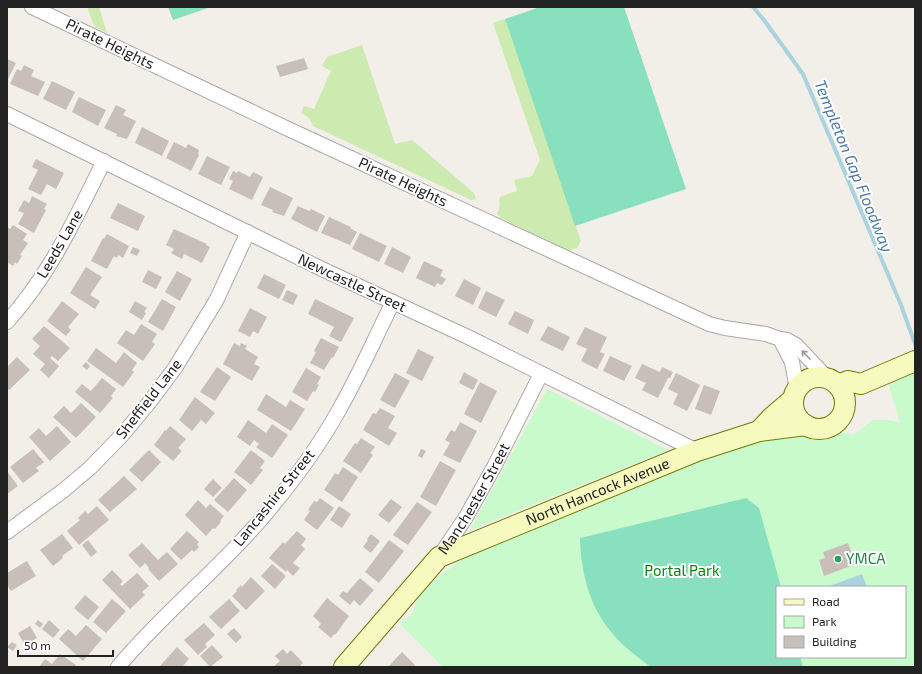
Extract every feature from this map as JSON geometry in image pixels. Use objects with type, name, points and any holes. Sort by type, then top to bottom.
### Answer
[{"type":"street","name":"Pirate Heights","points":[[32,7],[286,128],[680,312],[709,324],[766,334],[780,340],[787,340],[796,345],[833,382]]},
{"type":"street","name":"Newcastle Street","points":[[7,114],[697,451]]},
{"type":"street","name":"Leeds Lane","points":[[7,322],[32,292],[52,263],[70,231],[104,162]]},
{"type":"street","name":"Sheffield Lane","points":[[7,532],[64,490],[90,468],[123,434],[148,404],[175,368],[216,301],[248,232]]},
{"type":"street","name":"Lancashire Street","points":[[118,667],[158,622],[192,592],[243,540],[264,516],[306,462],[339,411],[394,302]]},
{"type":"street","points":[[780,340],[792,362],[795,394],[793,407],[795,414],[806,425]]},
{"type":"street","name":"North Hancock Avenue","points":[[758,431],[807,380],[814,377],[833,382],[848,381],[861,384],[915,361]]},
{"type":"street","name":"Manchester Street","points":[[344,667],[439,557],[470,510],[494,467],[541,374]]},
{"type":"street","points":[[833,382],[842,391],[845,405]]},
{"type":"street","name":"North Hancock Avenue","points":[[439,557],[697,451],[758,431],[806,425],[811,428],[822,429],[833,425],[842,416],[845,405],[854,398],[861,384]]},
{"type":"green space","points":[[87,7],[99,7],[107,33],[94,26]]},
{"type":"green space","points":[[168,7],[211,7],[173,20]]},
{"type":"green space","points":[[540,7],[624,7],[686,189],[575,226],[505,19]]},
{"type":"green space","points":[[505,19],[581,241],[577,248],[569,251],[501,218],[497,214],[500,205],[499,198],[517,191],[514,180],[532,176],[540,160],[493,23]]},
{"type":"green space","points":[[362,45],[395,144],[412,140],[474,193],[476,199],[471,200],[313,126],[309,118],[301,113],[304,106],[314,109],[331,71],[322,66],[327,57]]},
{"type":"green space","name":"Portal Park","points":[[915,372],[915,667],[443,667],[400,624],[412,614],[416,602],[434,581],[458,562],[495,541],[739,445],[768,436],[805,432],[816,435],[837,431],[854,435],[872,420],[889,420],[900,423],[888,382]]},
{"type":"green space","points":[[547,389],[668,450],[470,530]]},
{"type":"green space","points":[[746,498],[759,508],[781,586],[776,586],[776,658],[800,658],[803,667],[651,667],[629,650],[616,637],[597,612],[584,576],[580,538]]},
{"type":"water","points":[[862,574],[867,586],[830,586]]},
{"type":"building","points":[[304,58],[308,69],[280,77],[276,66]]},
{"type":"building","points":[[7,59],[16,63],[7,81]]},
{"type":"building","points":[[24,65],[34,70],[31,76],[45,82],[38,96],[10,84],[17,69],[21,71]]},
{"type":"building","points":[[52,81],[75,92],[66,110],[43,99]]},
{"type":"building","points":[[79,97],[106,110],[98,126],[72,112]]},
{"type":"building","points":[[116,105],[126,110],[123,115],[136,121],[127,139],[116,136],[117,134],[104,128]]},
{"type":"building","points":[[142,127],[169,141],[162,156],[135,143]]},
{"type":"building","points":[[174,142],[186,148],[188,144],[199,150],[199,155],[191,171],[166,158]]},
{"type":"building","points":[[207,156],[230,167],[221,185],[198,174]]},
{"type":"building","points":[[36,159],[64,173],[56,189],[47,184],[41,195],[28,189],[38,170],[32,167]]},
{"type":"building","points":[[233,171],[237,173],[238,171],[250,177],[253,172],[263,177],[252,200],[229,189],[233,181],[229,179]]},
{"type":"building","points":[[270,187],[293,198],[284,216],[272,212],[273,210],[261,205]]},
{"type":"building","points":[[32,196],[47,204],[44,209],[46,210],[34,233],[18,224],[24,213],[18,211],[24,200],[29,203]]},
{"type":"building","points":[[118,203],[145,216],[138,231],[110,218]]},
{"type":"building","points":[[298,206],[309,211],[311,209],[325,216],[317,232],[291,219]]},
{"type":"building","points":[[329,217],[351,227],[350,228],[357,232],[350,245],[321,233]]},
{"type":"building","points":[[13,225],[27,234],[23,240],[28,243],[20,255],[22,256],[17,264],[15,262],[13,266],[7,262],[7,227],[10,229]]},
{"type":"building","points":[[174,229],[207,244],[206,245],[210,247],[202,263],[184,254],[182,259],[171,253],[174,249],[166,245]]},
{"type":"building","points":[[360,233],[387,246],[379,262],[352,249]]},
{"type":"building","points":[[107,234],[129,246],[123,258],[118,255],[117,258],[114,256],[107,269],[91,261],[103,238],[104,239]]},
{"type":"building","points":[[133,247],[140,250],[137,256],[130,253]]},
{"type":"building","points":[[392,247],[411,257],[403,273],[384,264]]},
{"type":"building","points":[[424,261],[443,270],[440,276],[446,279],[442,285],[437,283],[435,287],[416,278]]},
{"type":"building","points":[[86,267],[102,277],[90,295],[100,301],[95,309],[70,293]]},
{"type":"building","points":[[148,270],[162,277],[156,289],[142,282]]},
{"type":"building","points":[[177,271],[192,279],[180,301],[165,292]]},
{"type":"building","points":[[264,274],[286,285],[279,299],[257,288]]},
{"type":"building","points":[[464,279],[481,288],[473,305],[455,296]]},
{"type":"building","points":[[287,290],[298,295],[293,305],[282,300]]},
{"type":"building","points":[[486,291],[505,300],[496,317],[478,308]]},
{"type":"building","points":[[162,299],[176,307],[163,331],[148,322]]},
{"type":"building","points":[[315,299],[354,318],[341,342],[329,336],[334,327],[308,314]]},
{"type":"building","points":[[62,301],[79,314],[68,327],[71,330],[66,336],[47,321]]},
{"type":"building","points":[[135,301],[147,308],[144,312],[146,313],[142,320],[129,312]]},
{"type":"building","points":[[250,308],[267,317],[258,334],[253,331],[250,337],[238,331]]},
{"type":"building","points":[[515,311],[534,320],[528,334],[508,324]]},
{"type":"building","points":[[141,324],[157,334],[152,342],[155,344],[143,361],[117,343],[126,330],[134,335]]},
{"type":"building","points":[[44,326],[70,348],[58,361],[52,356],[50,358],[59,366],[49,378],[40,370],[45,364],[33,354],[40,346],[32,339]]},
{"type":"building","points":[[548,326],[570,337],[563,351],[540,340]]},
{"type":"building","points":[[585,327],[607,337],[600,352],[605,354],[597,369],[581,361],[587,349],[576,344]]},
{"type":"building","points":[[321,338],[339,347],[324,370],[310,363]]},
{"type":"building","points":[[234,343],[240,346],[241,343],[247,346],[245,349],[258,357],[254,364],[260,367],[252,381],[223,364]]},
{"type":"building","points":[[96,348],[116,363],[124,352],[137,363],[132,370],[134,372],[123,387],[87,361]]},
{"type":"building","points":[[418,349],[434,357],[422,381],[406,373]]},
{"type":"building","points":[[610,356],[632,366],[624,381],[603,371]]},
{"type":"building","points":[[17,357],[30,370],[9,390],[7,388],[7,367]]},
{"type":"building","points":[[86,362],[90,366],[87,370],[82,366]]},
{"type":"building","points":[[642,364],[660,372],[662,367],[673,372],[670,378],[668,378],[658,398],[642,390],[646,383],[635,378]]},
{"type":"building","points":[[217,367],[231,377],[215,401],[200,392]]},
{"type":"building","points":[[306,368],[321,377],[315,392],[313,391],[307,401],[292,392]]},
{"type":"building","points":[[464,372],[478,380],[473,390],[459,383]]},
{"type":"building","points":[[395,373],[410,381],[395,408],[380,400]]},
{"type":"building","points":[[676,373],[700,385],[687,411],[673,404],[678,394],[668,389]]},
{"type":"building","points":[[102,378],[116,389],[111,396],[113,398],[100,413],[75,392],[82,384],[91,391]]},
{"type":"building","points":[[480,382],[497,391],[481,423],[464,414]]},
{"type":"building","points":[[704,385],[720,391],[711,415],[695,409]]},
{"type":"building","points":[[266,394],[286,407],[290,400],[305,409],[291,431],[257,410]]},
{"type":"building","points":[[195,397],[215,413],[206,424],[201,420],[192,431],[179,420]]},
{"type":"building","points":[[81,403],[96,417],[76,438],[53,417],[64,406],[71,413]]},
{"type":"building","points":[[380,408],[395,416],[388,428],[397,433],[389,446],[363,430],[373,413],[376,414]]},
{"type":"building","points":[[248,420],[266,433],[272,424],[288,435],[272,458],[256,447],[259,444],[254,440],[250,446],[237,437]]},
{"type":"building","points":[[460,422],[477,431],[460,463],[443,455],[450,443],[445,440],[451,430],[455,432]]},
{"type":"building","points":[[57,426],[71,442],[50,461],[29,437],[39,428],[46,436]]},
{"type":"building","points":[[170,426],[186,439],[178,448],[182,451],[173,461],[154,445],[165,430],[166,431]]},
{"type":"building","points":[[361,438],[375,447],[370,453],[373,455],[361,473],[343,461],[355,443],[357,444]]},
{"type":"building","points":[[33,449],[44,462],[36,468],[39,471],[23,483],[10,467]]},
{"type":"building","points":[[421,449],[426,451],[422,458],[418,456]]},
{"type":"building","points":[[149,450],[161,462],[142,482],[129,470]]},
{"type":"building","points":[[251,450],[265,461],[260,468],[263,470],[251,485],[234,472]]},
{"type":"building","points":[[440,461],[456,470],[436,506],[420,497]]},
{"type":"building","points":[[343,467],[358,477],[342,502],[324,490],[335,473],[338,475]]},
{"type":"building","points":[[7,471],[18,486],[7,494]]},
{"type":"building","points":[[124,476],[137,489],[110,512],[98,500]]},
{"type":"building","points":[[234,478],[247,490],[228,512],[214,500]]},
{"type":"building","points":[[213,479],[222,488],[213,497],[204,489]]},
{"type":"building","points":[[320,498],[334,508],[317,530],[304,520],[314,501],[317,502]]},
{"type":"building","points":[[391,499],[402,507],[389,523],[378,515]]},
{"type":"building","points":[[198,500],[206,508],[210,504],[224,516],[215,529],[213,528],[206,536],[185,515]]},
{"type":"building","points":[[417,502],[432,512],[408,545],[393,535]]},
{"type":"building","points":[[97,506],[109,520],[79,545],[67,531],[80,520],[78,518],[85,511],[88,514]]},
{"type":"building","points":[[339,506],[351,514],[342,528],[330,520]]},
{"type":"building","points":[[187,531],[199,542],[197,544],[199,547],[194,552],[192,550],[181,560],[170,549]]},
{"type":"building","points":[[297,531],[306,539],[301,545],[305,549],[293,563],[300,568],[293,576],[269,558],[283,542],[285,544]]},
{"type":"building","points":[[62,534],[73,548],[62,556],[63,558],[53,566],[40,550]]},
{"type":"building","points":[[371,534],[380,541],[371,553],[363,547]]},
{"type":"building","points":[[88,540],[97,552],[91,557],[82,545]]},
{"type":"building","points":[[389,540],[404,551],[379,583],[365,572]]},
{"type":"building","points":[[142,543],[158,560],[167,552],[178,564],[159,581],[148,569],[149,568],[145,563],[140,568],[128,555]]},
{"type":"building","name":"YMCA","points":[[848,543],[856,564],[824,576],[819,560],[825,558],[823,552]]},
{"type":"building","points":[[27,561],[36,576],[11,591],[7,585],[7,573]]},
{"type":"building","points":[[272,564],[286,576],[275,589],[261,576]]},
{"type":"building","points":[[112,570],[123,581],[120,584],[122,586],[137,573],[149,586],[142,592],[145,595],[130,609],[102,580]]},
{"type":"building","points":[[251,577],[265,591],[246,610],[232,596],[241,585],[242,587]]},
{"type":"building","points":[[360,578],[374,590],[360,606],[354,600],[350,605],[339,596],[343,591],[347,593]]},
{"type":"building","points":[[85,595],[99,607],[88,620],[74,608]]},
{"type":"building","points":[[327,598],[349,616],[331,638],[318,627],[321,624],[313,616]]},
{"type":"building","points":[[112,599],[126,611],[106,633],[93,622]]},
{"type":"building","points":[[229,599],[240,611],[221,629],[209,617]]},
{"type":"building","points":[[38,620],[43,624],[40,628],[35,624]]},
{"type":"building","points":[[49,620],[60,630],[53,638],[42,629]]},
{"type":"building","points":[[204,623],[215,635],[205,644],[207,647],[198,655],[184,640]]},
{"type":"building","points":[[86,625],[102,639],[83,661],[59,639],[68,629],[76,636]]},
{"type":"building","points":[[30,626],[37,638],[25,645],[18,633]]},
{"type":"building","points":[[234,628],[242,637],[236,643],[227,634]]},
{"type":"building","points":[[12,642],[17,645],[13,651],[7,647]]},
{"type":"building","points":[[212,645],[223,657],[210,667],[200,656]]},
{"type":"building","points":[[177,647],[189,659],[183,666],[184,667],[161,667],[160,666]]},
{"type":"building","points":[[283,649],[287,654],[291,650],[303,663],[299,667],[273,667],[280,661],[275,656]]},
{"type":"building","points":[[402,652],[415,665],[413,667],[388,667]]},
{"type":"building","points":[[60,654],[76,665],[74,667],[39,667],[45,659],[52,664]]},
{"type":"waterway","name":"Templeton Gap Floodway","points":[[753,7],[803,74],[901,305],[915,344]]},
{"type":"place","name":"YMCA","points":[[838,559]]}]
